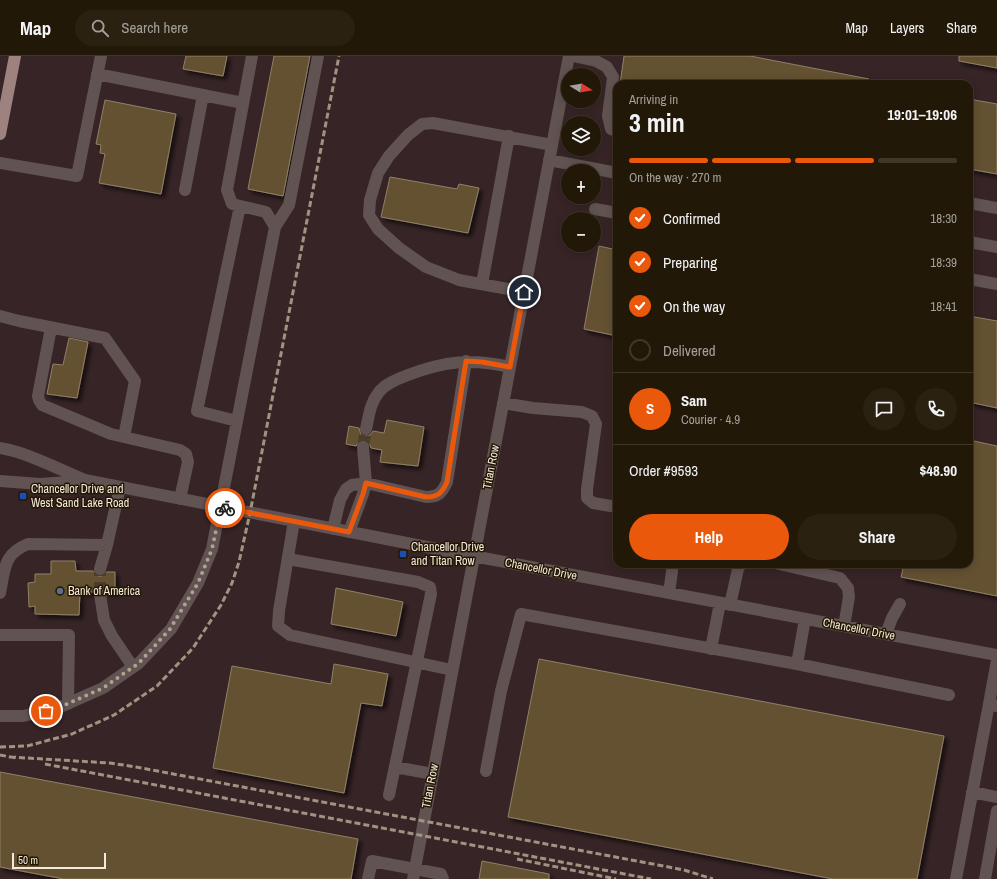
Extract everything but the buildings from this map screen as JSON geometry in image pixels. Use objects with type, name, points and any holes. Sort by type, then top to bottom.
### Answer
[{"type":"main road","points":[[0,134],[15,56]]},
{"type":"street","points":[[0,162],[77,176],[101,56]]},
{"type":"street","points":[[252,56],[227,190],[232,204],[266,212],[275,227]]},
{"type":"street","points":[[0,716],[22,716],[58,708],[103,688],[139,663],[170,629],[198,583],[212,549],[275,227],[289,205],[318,56]]},
{"type":"street","name":"Titan Row","points":[[414,874],[473,556],[569,56]]},
{"type":"street","points":[[572,56],[596,61],[607,67],[613,77],[608,116],[611,129],[613,130]]},
{"type":"street","points":[[97,74],[243,103]]},
{"type":"street","points":[[185,190],[203,95]]},
{"type":"street","points":[[524,292],[459,280],[426,267],[400,248],[378,229],[369,215],[370,200],[378,173],[389,156],[408,135],[422,124],[434,123],[552,145]]},
{"type":"street","points":[[482,284],[509,136]]},
{"type":"street","points":[[549,160],[613,173]]},
{"type":"street","points":[[973,204],[997,208]]},
{"type":"street","points":[[237,420],[197,411],[240,206]]},
{"type":"street","points":[[595,209],[613,212]]},
{"type":"street","points":[[973,243],[997,247]]},
{"type":"street","points":[[973,280],[997,284]]},
{"type":"street","points":[[0,316],[105,338],[135,381],[124,437]]},
{"type":"street","points":[[52,328],[38,396],[39,400],[42,404],[111,434],[180,450],[186,454],[188,462],[180,499]]},
{"type":"street","points":[[366,430],[371,405],[379,391],[388,384],[417,371],[436,365],[466,361],[510,367]]},
{"type":"street","points":[[333,529],[340,500],[346,489],[352,485],[366,483],[426,497],[432,497],[441,493],[447,482],[466,361]]},
{"type":"street","points":[[503,403],[533,408],[582,412],[592,416],[596,424],[587,498],[593,503],[613,506]]},
{"type":"street","points":[[349,532],[366,483],[363,447]]},
{"type":"street","name":"Chancellor Drive","points":[[0,448],[10,449],[85,480],[473,556],[997,655]]},
{"type":"street","name":"Chancellor Drive","points":[[0,481],[40,484],[85,480]]},
{"type":"street","points":[[100,569],[120,487]]},
{"type":"street","points":[[294,521],[278,611],[278,626],[290,635],[452,670]]},
{"type":"street","points":[[0,593],[7,560],[17,548],[28,544],[107,545]]},
{"type":"street","points":[[288,559],[418,582],[430,587],[431,594],[389,795]]},
{"type":"street","points":[[669,593],[672,568]]},
{"type":"street","points":[[711,649],[725,604],[739,568]]},
{"type":"street","points":[[796,568],[840,578],[848,588],[849,597],[844,626]]},
{"type":"street","points":[[100,594],[104,620],[112,636],[133,667]]},
{"type":"street","points":[[886,634],[900,604]]},
{"type":"street","points":[[486,771],[501,690],[521,614],[797,664],[949,695]]},
{"type":"street","points":[[797,664],[805,619]]},
{"type":"street","points":[[0,635],[69,635],[68,704]]},
{"type":"street","points":[[956,879],[972,792],[993,705],[997,660]]},
{"type":"street","points":[[395,766],[432,774]]},
{"type":"street","points":[[972,792],[997,797]]},
{"type":"street","points":[[985,879],[997,811]]},
{"type":"street","points":[[368,879],[372,861],[414,874],[441,874],[443,879]]},
{"type":"shaded area","points":[[0,56],[997,56],[997,879],[0,879]]},
{"type":"tunnel","points":[[363,447],[366,429]]},
{"type":"tunnel","points":[[100,569],[100,594]]},
{"type":"railway","points":[[0,747],[27,746],[72,734],[114,715],[157,686],[193,648],[221,605],[232,583],[239,562],[250,513],[339,56]]},
{"type":"railway","points":[[0,755],[16,758]]},
{"type":"railway","points":[[10,757],[110,763],[136,767],[684,870],[713,879]]},
{"type":"railway","points":[[45,764],[651,879]]},
{"type":"railway","points":[[517,859],[616,879]]},
{"type":"way so far","points":[[46,711],[68,704],[103,688],[139,663],[170,629],[198,583],[212,549],[221,507],[225,508]]},
{"type":"place","name":"Chancellor Drive and West Sand Lake Road","points":[[23,496]]},
{"type":"place","name":"Chancellor Drive and Titan Row","points":[[403,554]]},
{"type":"place","name":"Bank of America","points":[[60,591]]},
{"type":"route","points":[[225,508],[349,532],[366,483],[426,497],[437,496],[444,489],[447,482],[466,361],[499,364],[510,367],[524,292]]}]
